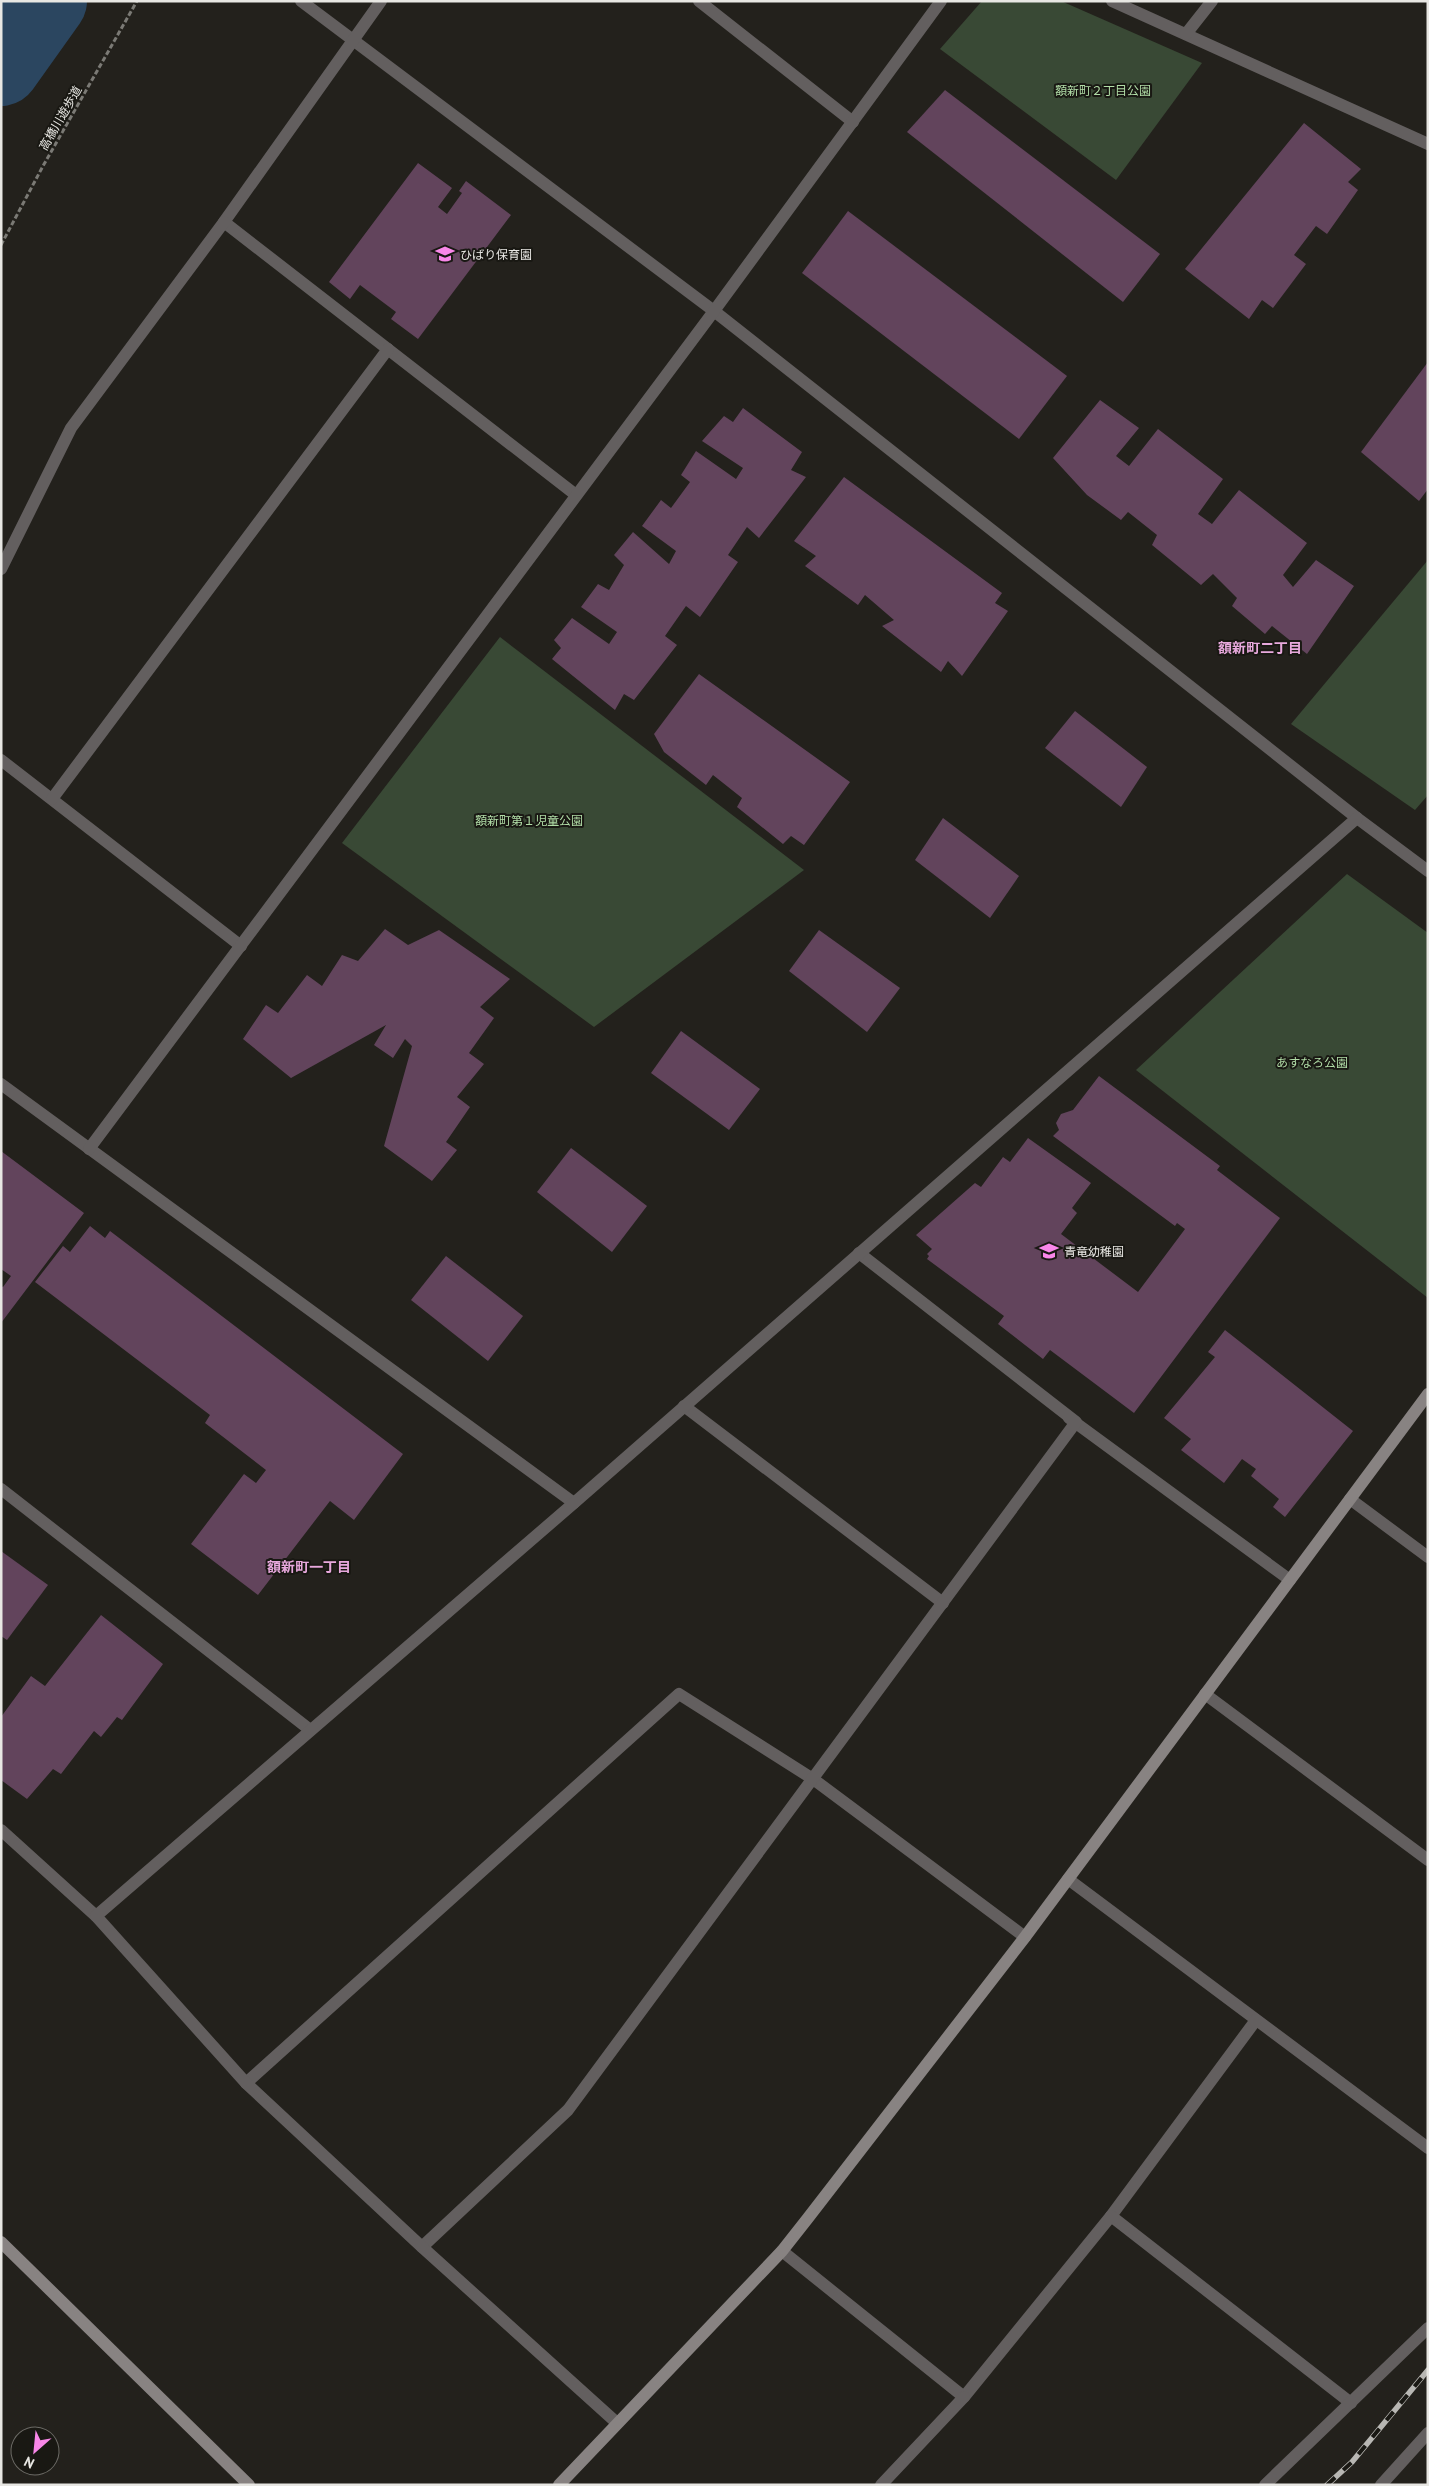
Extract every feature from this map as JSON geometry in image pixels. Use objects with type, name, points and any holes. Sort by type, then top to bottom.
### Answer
[{"type":"street","points":[[301,1],[714,310],[1357,818],[1428,871]]},
{"type":"street","points":[[1,569],[71,428],[224,222],[382,1]]},
{"type":"street","points":[[698,1],[853,122]]},
{"type":"street","points":[[89,1150],[714,310],[941,1]]},
{"type":"street","points":[[1112,1],[1428,144]]},
{"type":"street","points":[[1186,34],[1212,1]]},
{"type":"street","points":[[224,222],[576,495]]},
{"type":"street","points":[[52,799],[388,349]]},
{"type":"street","points":[[1,760],[241,946]]},
{"type":"street","points":[[96,1916],[310,1729],[574,1503],[1357,818]]},
{"type":"street","points":[[1,1084],[574,1503]]},
{"type":"street","points":[[859,1253],[1065,1415],[1290,1580]]},
{"type":"street","points":[[559,2485],[782,2251],[1025,1937],[1428,1394]]},
{"type":"street","points":[[684,1406],[942,1603]]},
{"type":"street","points":[[422,2247],[568,2110],[1076,1422],[1065,1415]]},
{"type":"street","points":[[1,1490],[310,1729]]},
{"type":"street","points":[[1350,1499],[1428,1557]]},
{"type":"street","points":[[246,2083],[679,1694],[813,1779],[1025,1937]]},
{"type":"street","points":[[1205,1694],[1428,1860]]},
{"type":"street","points":[[1,1830],[96,1916],[246,2083],[422,2247],[617,2423]]},
{"type":"street","points":[[1068,1879],[1428,2148]]},
{"type":"street","points":[[881,2485],[964,2397],[1111,2216],[1256,2020]]},
{"type":"street","points":[[1111,2216],[1351,2403]]},
{"type":"street","points":[[1,2242],[249,2485]]},
{"type":"street","points":[[782,2251],[964,2397]]},
{"type":"street","points":[[1265,2485],[1428,2328]]},
{"type":"street","points":[[1381,2485],[1428,2433]]},
{"type":"path","name":"高橋川遊歩道","points":[[1,245],[42,166],[137,1]]},
{"type":"green space","name":"額新町２丁目公園","points":[[982,1],[1061,1],[1202,63],[1116,180],[940,49]]},
{"type":"green space","points":[[1428,560],[1428,795],[1415,810],[1291,724]]},
{"type":"green space","name":"額新町第１児童公園","points":[[500,637],[804,870],[594,1027],[342,843]]},
{"type":"green space","name":"あすなろ公園","points":[[1347,874],[1428,933],[1428,1298],[1136,1070]]},
{"type":"building","points":[[945,90],[1160,254],[1123,302],[907,132]]},
{"type":"building","points":[[1304,123],[1361,169],[1348,182],[1358,190],[1327,234],[1316,226],[1294,255],[1306,264],[1273,308],[1262,300],[1249,319],[1185,269]]},
{"type":"building","points":[[418,163],[452,188],[438,207],[447,214],[462,193],[459,191],[466,181],[511,215],[418,339],[391,319],[396,312],[360,285],[350,299],[329,282]]},
{"type":"building","points":[[848,211],[1067,376],[1019,439],[802,273]]},
{"type":"building","points":[[1428,362],[1428,489],[1419,501],[1361,452]]},
{"type":"building","points":[[1100,400],[1139,428],[1116,456],[1129,466],[1158,429],[1223,479],[1198,514],[1212,524],[1239,490],[1307,543],[1283,575],[1293,587],[1316,560],[1354,586],[1307,654],[1272,626],[1265,634],[1232,606],[1237,598],[1213,574],[1201,585],[1152,545],[1157,535],[1128,512],[1121,520],[1087,495],[1053,458]]},
{"type":"building","points":[[743,408],[802,452],[791,470],[806,477],[759,538],[747,527],[728,555],[738,562],[700,617],[686,606],[665,636],[677,645],[634,700],[624,694],[615,710],[552,659],[561,648],[554,640],[572,618],[609,644],[617,632],[581,607],[598,584],[609,590],[624,565],[614,555],[633,532],[669,564],[676,551],[642,526],[661,500],[671,508],[690,482],[681,475],[696,451],[736,479],[743,468],[702,441],[724,416],[733,422]]},
{"type":"building","points":[[844,477],[1002,593],[995,603],[1008,611],[962,676],[948,661],[941,672],[882,626],[894,620],[865,595],[858,605],[805,566],[816,556],[794,541]]},
{"type":"building","points":[[699,674],[850,782],[804,845],[791,836],[783,844],[737,807],[742,798],[713,775],[706,785],[664,752],[654,734]]},
{"type":"building","points":[[1075,711],[1147,767],[1121,807],[1045,748]]},
{"type":"building","points":[[943,818],[1019,876],[990,918],[915,860]]},
{"type":"building","points":[[385,929],[408,945],[439,930],[510,979],[480,1007],[494,1018],[469,1053],[484,1064],[457,1097],[470,1107],[446,1142],[457,1150],[432,1181],[384,1146],[412,1046],[405,1039],[393,1058],[374,1045],[386,1025],[291,1078],[243,1039],[266,1005],[278,1013],[307,975],[322,986],[342,955],[358,961]]},
{"type":"building","points":[[819,930],[900,988],[867,1032],[789,971]]},
{"type":"building","points":[[681,1031],[760,1089],[729,1130],[651,1073]]},
{"type":"building","points":[[1099,1076],[1220,1166],[1217,1170],[1280,1218],[1134,1413],[1050,1350],[1043,1359],[998,1324],[1004,1316],[927,1259],[929,1256],[927,1254],[932,1249],[916,1235],[975,1183],[981,1187],[1003,1157],[1010,1162],[1028,1138],[1091,1183],[1072,1208],[1077,1213],[1061,1234],[1138,1292],[1185,1229],[1177,1223],[1175,1226],[1053,1136],[1059,1130],[1056,1123],[1061,1114],[1073,1110]]},
{"type":"building","points":[[571,1148],[647,1206],[612,1252],[537,1192]]},
{"type":"building","points":[[1,1151],[84,1213],[1,1323],[1,1286],[3,1287],[11,1276],[1,1269]]},
{"type":"building","points":[[90,1226],[105,1238],[110,1231],[403,1454],[354,1520],[330,1501],[258,1595],[191,1544],[244,1474],[256,1483],[266,1470],[205,1423],[210,1415],[35,1282],[63,1246],[70,1252]]},
{"type":"building","points":[[446,1256],[523,1316],[488,1361],[411,1300]]},
{"type":"building","points":[[1225,1330],[1353,1431],[1285,1517],[1273,1507],[1279,1499],[1251,1476],[1256,1469],[1242,1459],[1224,1483],[1181,1450],[1191,1439],[1164,1418],[1215,1357],[1208,1352]]},
{"type":"building","points":[[1,1551],[48,1585],[7,1640],[1,1636]]},
{"type":"building","points":[[101,1615],[163,1664],[122,1720],[117,1717],[101,1737],[94,1731],[61,1774],[53,1769],[27,1799],[1,1780],[1,1717],[31,1676],[45,1686]]},
{"type":"waterway","points":[[1,67],[48,1]]},
{"type":"railway","points":[[1327,2485],[1352,2462],[1428,2370]]},
{"type":"place","name":"ひばり保育園","points":[[445,254]]},
{"type":"place","name":"青竜幼稚園","points":[[1049,1251]]},
{"type":"district","name":"額新町二丁目","points":[[1260,648]]},
{"type":"district","name":"額新町一丁目","points":[[309,1567]]}]
